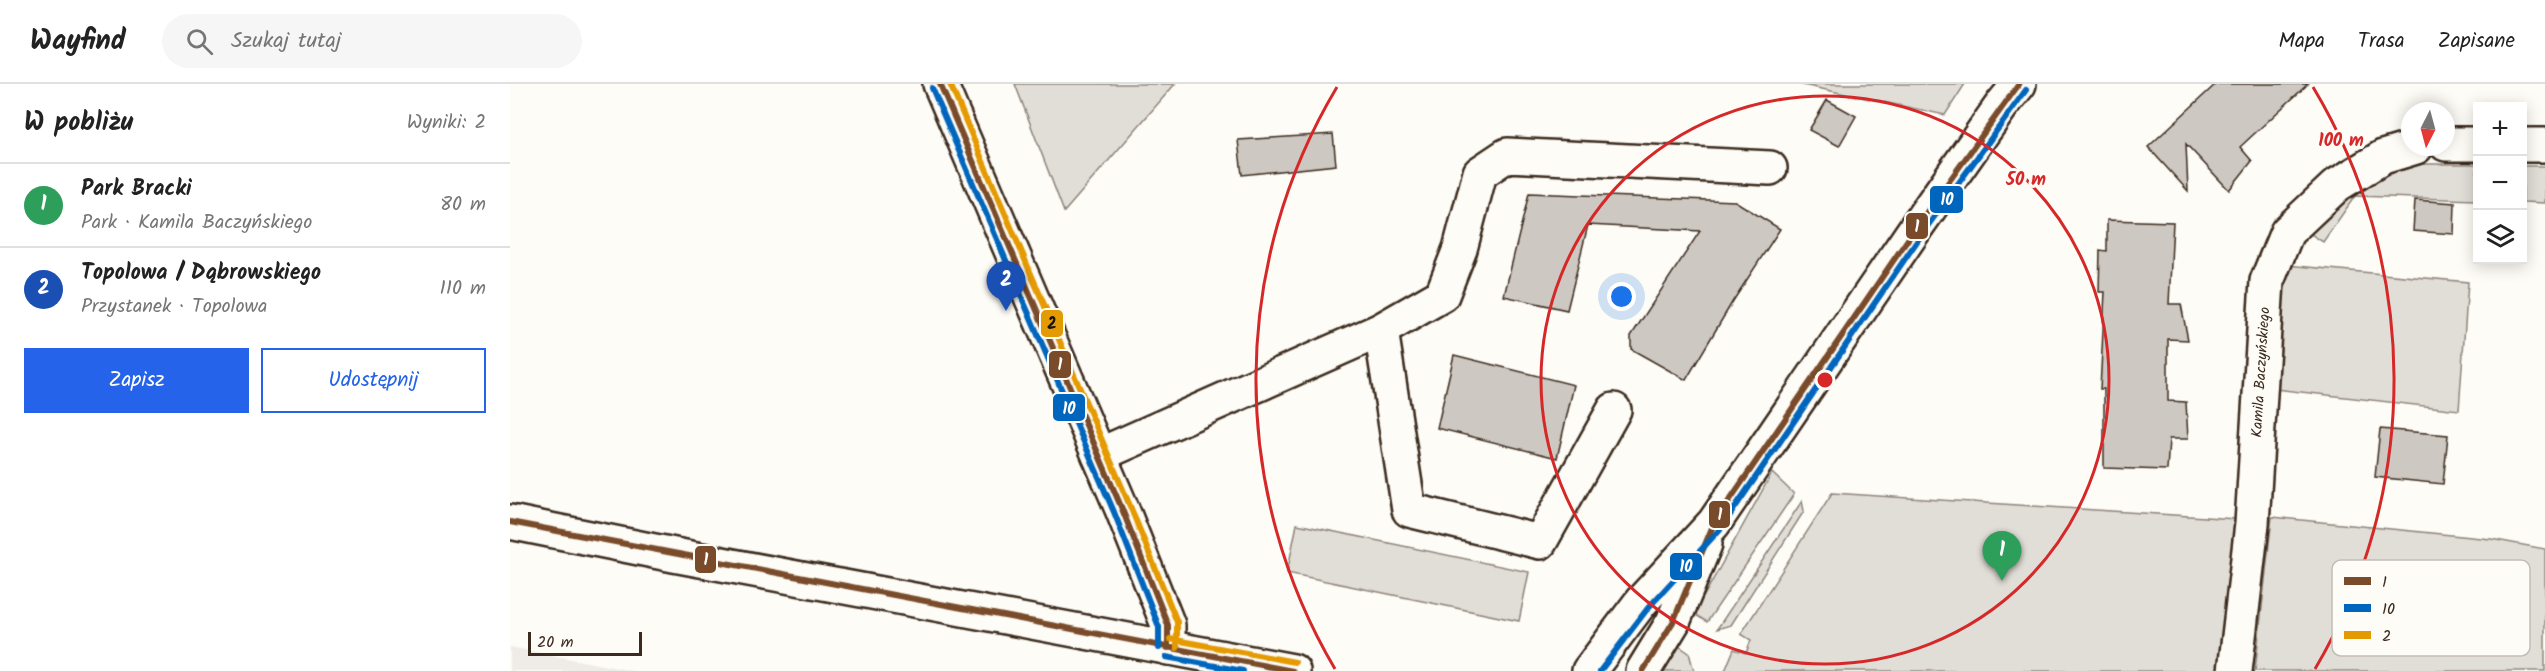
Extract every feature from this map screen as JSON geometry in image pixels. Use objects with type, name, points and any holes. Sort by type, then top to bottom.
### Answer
[{"type":"street","points":[[940,84],[1099,455],[1164,614],[1168,625],[1168,648]]},
{"type":"street","points":[[1589,671],[1641,603],[1714,523],[1925,214],[2019,84]]},
{"type":"street","points":[[2455,144],[2473,144]]},
{"type":"street","points":[[2527,145],[2545,146]]},
{"type":"street","name":"Kamila Baczyńskiego","points":[[2235,671],[2252,524],[2267,281],[2287,232],[2337,185],[2383,157],[2401,152]]},
{"type":"street","points":[[1099,455],[1381,330],[1442,295],[1460,249],[1480,173],[1507,155],[1770,168]]},
{"type":"street","points":[[1381,330],[1409,510],[1540,542],[1614,410]]},
{"type":"street","points":[[510,522],[1293,671]]},
{"type":"street","points":[[1643,671],[1673,622],[1714,523]]},
{"type":"street","points":[[1568,671],[1578,671]]},
{"type":"shaded area","points":[[1015,84],[1175,84],[1064,212]]},
{"type":"shaded area","points":[[1798,84],[1965,84],[1945,115]]},
{"type":"shaded area","points":[[2417,164],[2473,164],[2473,200],[2355,196],[2323,242],[2309,233],[2357,189],[2383,174]]},
{"type":"shaded area","points":[[2527,166],[2545,166],[2545,203],[2527,202]]},
{"type":"shaded area","points":[[2286,265],[2468,282],[2459,410],[2275,389]]},
{"type":"shaded area","points":[[1772,473],[1794,494],[1707,622],[1694,614]]},
{"type":"shaded area","points":[[1832,493],[2236,519],[2219,671],[1725,671],[1734,649],[1746,653],[1751,640],[1741,634]]},
{"type":"shaded area","points":[[1802,501],[1804,511],[1731,625],[1717,629]]},
{"type":"shaded area","points":[[2272,517],[2491,539],[2545,549],[2545,671],[2255,671]]},
{"type":"shaded area","points":[[1297,524],[1529,572],[1519,621],[1287,573]]},
{"type":"shaded area","points":[[1676,644],[1689,653],[1694,671],[1661,671]]},
{"type":"shaded area","points":[[510,647],[633,671],[510,671]]},
{"type":"building","points":[[2216,84],[2308,84],[2240,147],[2252,161],[2229,190],[2186,144],[2188,191],[2148,147]]},
{"type":"building","points":[[1827,100],[1856,116],[1839,146],[1809,130]]},
{"type":"building","points":[[1333,134],[1336,165],[1242,175],[1238,140]]},
{"type":"building","points":[[1529,193],[1735,201],[1780,229],[1733,301],[1686,380],[1631,349],[1631,336],[1700,231],[1588,225],[1567,310],[1504,296]]},
{"type":"building","points":[[2415,200],[2455,203],[2454,234],[2413,231]]},
{"type":"building","points":[[2107,220],[2173,222],[2169,304],[2181,304],[2188,340],[2168,339],[2168,401],[2186,402],[2188,439],[2169,439],[2167,470],[2104,468],[2104,389],[2100,389],[2105,292],[2099,292],[2100,250],[2107,251]]},
{"type":"building","points":[[1454,355],[1574,385],[1557,458],[1437,428]]},
{"type":"building","points":[[2380,429],[2448,435],[2443,484],[2375,477]]},
{"type":"transit line","name":"1","points":[[940,84],[1122,509],[1168,625],[1168,648]]},
{"type":"transit line","name":"2","points":[[950,84],[1177,622],[1177,648]]},
{"type":"transit line","name":"1","points":[[1643,671],[1673,622],[1714,523],[1919,223],[2019,84]]},
{"type":"transit line","name":"10","points":[[932,88],[1114,512],[1159,627],[1159,648]]},
{"type":"transit line","name":"10","points":[[1600,671],[1648,608],[1721,528],[1926,228],[2026,90]]},
{"type":"transit line","name":"1","points":[[510,522],[1293,671]]},
{"type":"transit line","name":"2","points":[[1170,639],[1295,662]]},
{"type":"transit line","name":"10","points":[[1166,657],[1243,671]]},
{"type":"place","name":"Topolowa / Dąbrowskiego","points":[[1006,311]]},
{"type":"place","name":"Park Bracki","points":[[2002,581]]}]
